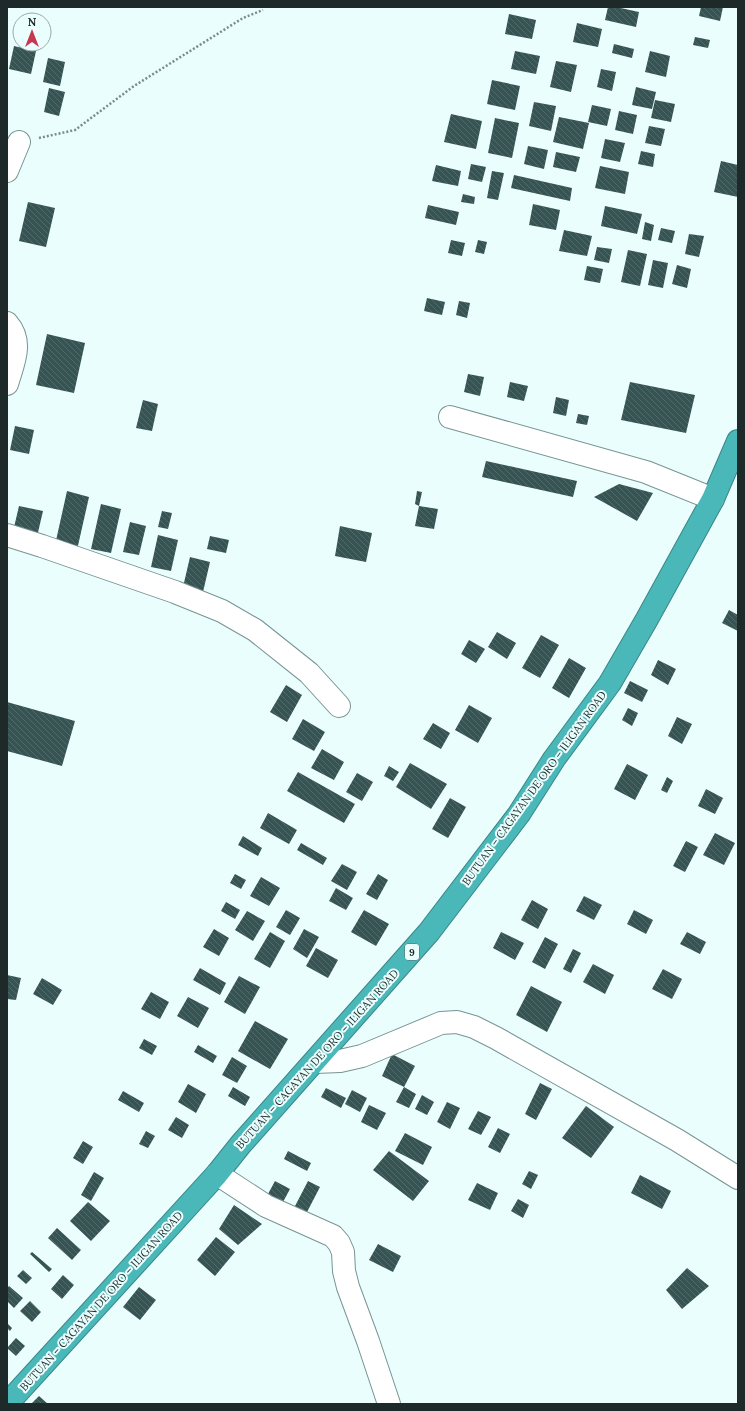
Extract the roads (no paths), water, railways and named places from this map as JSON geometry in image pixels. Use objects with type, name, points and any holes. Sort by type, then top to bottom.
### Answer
[{"type":"highway","name":"BUTUAN – CAGAYAN DE ORO – ILIGAN ROAD","points":[[7,1404],[217,1174],[429,932],[519,814],[554,759],[610,683],[713,499],[738,441]]},
{"type":"street","points":[[7,171],[19,142]]},
{"type":"street","points":[[7,323],[15,334],[17,351],[7,384]]},
{"type":"street","points":[[450,417],[646,472],[713,499]]},
{"type":"street","points":[[7,535],[168,590],[222,611],[255,630],[309,673],[339,706]]},
{"type":"street","points":[[315,1062],[362,1056],[441,1023],[457,1022],[474,1027],[496,1038],[677,1140],[738,1178]]},
{"type":"street","points":[[217,1174],[266,1206],[333,1236],[339,1244],[343,1252],[344,1271],[348,1287],[389,1404]]}]
